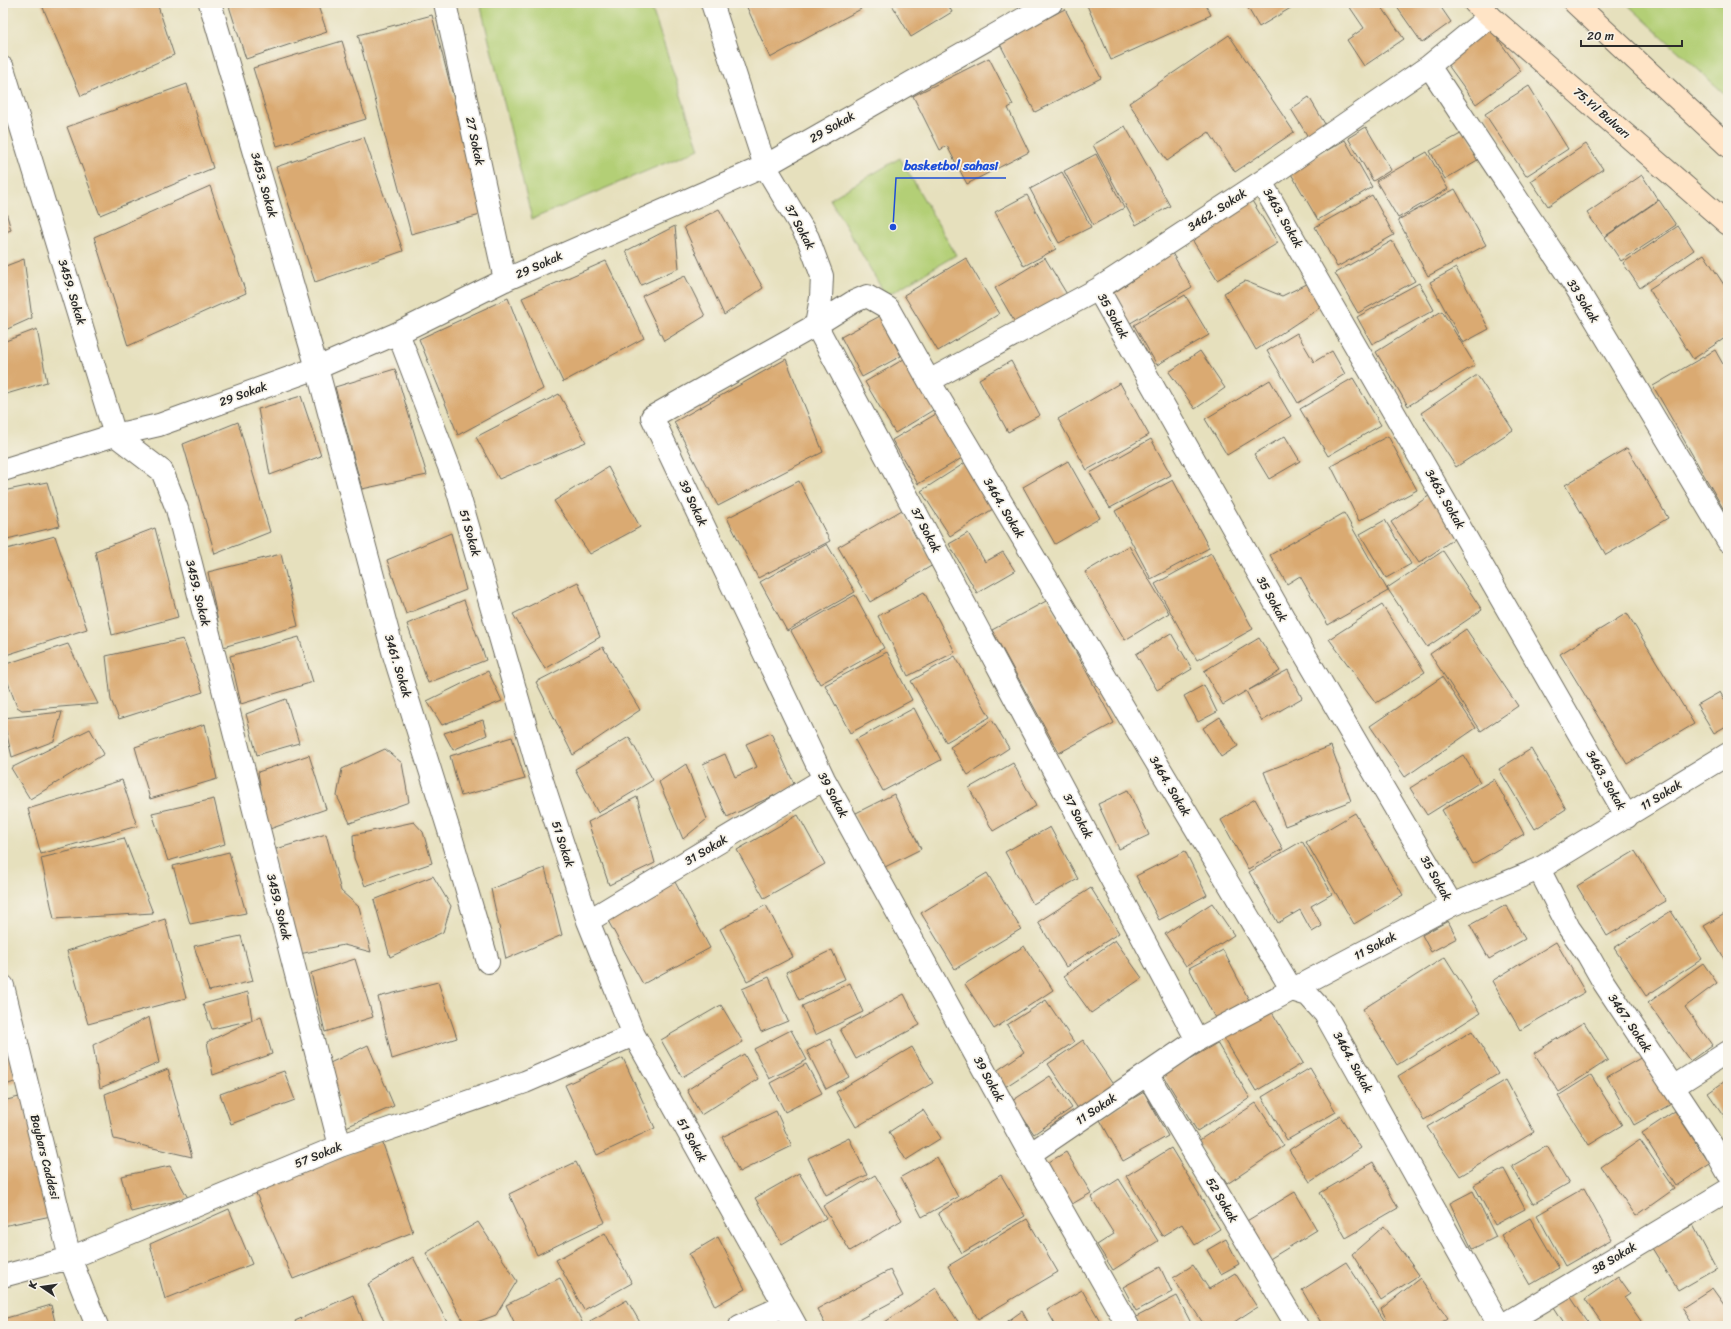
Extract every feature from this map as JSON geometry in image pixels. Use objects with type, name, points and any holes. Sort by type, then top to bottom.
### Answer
[{"type":"main road","points":[[1575,3],[1728,146]]},
{"type":"main road","name":"75.Yıl Bulvarı","points":[[1482,9],[1728,224]]},
{"type":"street","name":"3453. Sokak","points":[[210,3],[317,368]]},
{"type":"street","name":"27 Sokak","points":[[446,3],[505,280]]},
{"type":"street","name":"37 Sokak","points":[[712,3],[765,166],[808,238],[822,276],[821,298],[816,325],[1197,1040]]},
{"type":"street","name":"29 Sokak","points":[[3,470],[115,435],[159,425],[317,368],[398,333],[505,280],[765,166],[1051,3]]},
{"type":"street","name":"3462. Sokak","points":[[929,381],[1098,289],[1262,182],[1429,66],[1482,9]]},
{"type":"street","name":"33 Sokak","points":[[1429,66],[1579,292],[1728,541]]},
{"type":"street","name":"3459. Sokak","points":[[3,68],[115,435],[162,471],[177,509],[340,1146]]},
{"type":"street","name":"3463. Sokak","points":[[1262,182],[1627,817]]},
{"type":"street","name":"35 Sokak","points":[[1098,289],[1291,631],[1452,905]]},
{"type":"street","name":"3464. Sokak","points":[[816,325],[853,302],[867,296],[888,308],[929,381],[1292,990],[1308,995],[1325,1014],[1500,1326]]},
{"type":"street","name":"39 Sokak","points":[[816,325],[652,417],[824,780],[1030,1154],[1128,1326]]},
{"type":"street","name":"51 Sokak","points":[[398,333],[456,485],[537,765],[588,921],[634,1035],[796,1326]]},
{"type":"street","name":"3461. Sokak","points":[[317,368],[394,656],[452,840],[488,962]]},
{"type":"street","name":"11 Sokak","points":[[1030,1154],[1197,1040],[1452,905],[1539,869],[1627,817],[1728,754]]},
{"type":"street","name":"31 Sokak","points":[[588,921],[824,780]]},
{"type":"street","name":"3467. Sokak","points":[[1539,869],[1569,928],[1715,1150],[1728,1173]]},
{"type":"street","name":"Baybars Caddesi","points":[[3,986],[70,1258],[97,1326]]},
{"type":"street","name":"57 Sokak","points":[[3,1276],[70,1258],[340,1146],[525,1082],[634,1035]]},
{"type":"street","points":[[1673,1087],[1728,1052]]},
{"type":"street","name":"52 Sokak","points":[[1147,1074],[1297,1326]]},
{"type":"street","name":"38 Sokak","points":[[1500,1326],[1728,1190]]},
{"type":"street","points":[[740,1326],[784,1306]]},
{"type":"green space","points":[[480,3],[650,3],[699,149],[532,219]]},
{"type":"green space","points":[[1626,3],[1728,3],[1728,97]]},
{"type":"green space","points":[[900,158],[956,255],[886,296],[830,199]]},
{"type":"building","points":[[41,3],[157,3],[174,55],[81,96]]},
{"type":"building","points":[[228,3],[317,3],[327,32],[246,59]]},
{"type":"building","points":[[745,3],[857,3],[861,9],[770,58]]},
{"type":"building","points":[[891,3],[947,3],[952,12],[911,37]]},
{"type":"building","points":[[1086,3],[1205,3],[1211,15],[1111,60]]},
{"type":"building","points":[[1245,3],[1299,3],[1259,27]]},
{"type":"building","points":[[1354,3],[1379,3],[1404,39],[1364,66],[1347,40],[1364,28],[1349,6]]},
{"type":"building","points":[[1394,3],[1438,3],[1451,22],[1422,43]]},
{"type":"building","points":[[1065,9],[1101,78],[1035,112],[999,42]]},
{"type":"building","points":[[432,15],[484,214],[411,234],[358,35]]},
{"type":"building","points":[[1490,28],[1521,71],[1476,104],[1445,61]]},
{"type":"building","points":[[1229,35],[1294,132],[1235,172],[1209,132],[1167,161],[1129,103]]},
{"type":"building","points":[[342,41],[366,119],[277,146],[253,68]]},
{"type":"building","points":[[989,58],[1013,105],[1008,108],[1029,152],[967,184],[947,146],[940,150],[913,96]]},
{"type":"building","points":[[187,84],[213,168],[100,215],[67,127]]},
{"type":"building","points":[[1529,86],[1568,149],[1526,176],[1485,114]]},
{"type":"building","points":[[1309,97],[1328,129],[1310,140],[1291,109]]},
{"type":"building","points":[[1125,126],[1170,206],[1136,225],[1093,145]]},
{"type":"building","points":[[1366,127],[1391,170],[1373,181],[1348,138]]},
{"type":"building","points":[[1466,131],[1481,158],[1445,179],[1430,151]]},
{"type":"building","points":[[364,137],[403,251],[315,282],[276,167]]},
{"type":"building","points":[[1345,140],[1372,187],[1318,220],[1290,172]]},
{"type":"building","points":[[1586,144],[1603,169],[1548,206],[1531,181]]},
{"type":"building","points":[[1427,152],[1448,189],[1398,218],[1376,181]]},
{"type":"building","points":[[1096,154],[1124,208],[1093,225],[1064,171]]},
{"type":"building","points":[[1062,172],[1091,227],[1059,243],[1030,189]]},
{"type":"building","points":[[1642,175],[1658,200],[1604,237],[1587,213]]},
{"type":"building","points":[[210,186],[246,293],[128,346],[94,237]]},
{"type":"building","points":[[1455,189],[1486,245],[1428,276],[1398,220]]},
{"type":"building","points":[[1027,195],[1056,249],[1024,266],[995,212]]},
{"type":"building","points":[[1372,195],[1394,235],[1337,267],[1315,227]]},
{"type":"building","points":[[1249,196],[1278,243],[1217,280],[1188,233]]},
{"type":"building","points":[[1659,200],[1676,225],[1621,261],[1605,237]]},
{"type":"building","points":[[3,201],[11,230],[3,233]]},
{"type":"building","points":[[719,209],[763,288],[724,315],[684,227]]},
{"type":"building","points":[[675,226],[679,268],[641,285],[626,251]]},
{"type":"building","points":[[1678,226],[1694,250],[1640,288],[1623,263]]},
{"type":"building","points":[[1392,241],[1415,281],[1358,313],[1335,273]]},
{"type":"building","points":[[1172,253],[1192,287],[1127,325],[1111,295]]},
{"type":"building","points":[[1704,254],[1728,291],[1728,336],[1693,359],[1649,289]]},
{"type":"building","points":[[966,258],[999,314],[938,351],[904,295]]},
{"type":"building","points":[[1045,258],[1068,296],[1017,326],[995,288]]},
{"type":"building","points":[[24,259],[32,318],[3,331],[3,267]]},
{"type":"building","points":[[606,261],[644,338],[563,382],[522,298]]},
{"type":"building","points":[[1456,268],[1489,329],[1463,343],[1430,282]]},
{"type":"building","points":[[685,276],[705,316],[664,341],[642,296]]},
{"type":"building","points":[[1245,281],[1282,296],[1309,283],[1321,307],[1256,350],[1224,293]]},
{"type":"building","points":[[1419,283],[1434,310],[1372,344],[1357,317]]},
{"type":"building","points":[[1185,295],[1209,335],[1157,365],[1134,325]]},
{"type":"building","points":[[508,298],[543,389],[458,435],[419,339]]},
{"type":"building","points":[[1442,311],[1475,365],[1408,406],[1376,352]]},
{"type":"building","points":[[880,316],[901,356],[862,377],[841,337]]},
{"type":"building","points":[[37,329],[47,382],[3,395],[3,342]]},
{"type":"building","points":[[1297,333],[1314,362],[1332,351],[1345,374],[1298,403],[1267,351]]},
{"type":"building","points":[[1715,350],[1728,373],[1728,517],[1653,386]]},
{"type":"building","points":[[1200,351],[1225,388],[1195,409],[1169,372]]},
{"type":"building","points":[[786,359],[823,452],[718,506],[674,422]]},
{"type":"building","points":[[904,359],[935,409],[895,433],[865,382]]},
{"type":"building","points":[[1011,361],[1040,415],[1008,432],[979,379]]},
{"type":"building","points":[[395,369],[427,475],[362,489],[335,387]]},
{"type":"building","points":[[1477,375],[1513,430],[1456,467],[1421,413]]},
{"type":"building","points":[[1353,378],[1381,425],[1328,456],[1300,409]]},
{"type":"building","points":[[1270,380],[1291,416],[1227,455],[1205,419]]},
{"type":"building","points":[[1120,383],[1149,435],[1087,470],[1058,419]]},
{"type":"building","points":[[559,394],[586,442],[499,479],[476,437]]},
{"type":"building","points":[[301,396],[321,456],[270,475],[258,409]]},
{"type":"building","points":[[936,414],[962,458],[918,484],[892,440]]},
{"type":"building","points":[[238,422],[270,532],[215,554],[183,444]]},
{"type":"building","points":[[1285,436],[1300,461],[1269,479],[1254,454]]},
{"type":"building","points":[[1388,436],[1417,490],[1359,521],[1331,466]]},
{"type":"building","points":[[1151,439],[1171,475],[1110,508],[1090,473]]},
{"type":"building","points":[[1627,448],[1668,518],[1606,555],[1565,485]]},
{"type":"building","points":[[968,461],[996,507],[950,536],[921,491]]},
{"type":"building","points":[[1068,461],[1100,518],[1055,544],[1023,487]]},
{"type":"building","points":[[608,467],[640,527],[590,554],[554,501]]},
{"type":"building","points":[[1173,480],[1209,548],[1151,579],[1115,511]]},
{"type":"building","points":[[799,481],[830,541],[758,578],[727,518]]},
{"type":"building","points":[[47,482],[60,526],[3,540],[3,491]]},
{"type":"building","points":[[1436,491],[1464,532],[1419,563],[1391,522]]},
{"type":"building","points":[[902,510],[933,565],[870,602],[838,547]]},
{"type":"building","points":[[1344,513],[1388,591],[1328,625],[1300,576],[1287,584],[1270,555]]},
{"type":"building","points":[[1385,520],[1411,564],[1386,578],[1360,534]]},
{"type":"building","points":[[155,528],[178,617],[112,635],[95,551]]},
{"type":"building","points":[[451,533],[466,590],[406,614],[387,560]]},
{"type":"building","points":[[968,533],[985,562],[1003,552],[1015,571],[977,593],[949,544]]},
{"type":"building","points":[[55,536],[87,629],[3,656],[3,550]]},
{"type":"building","points":[[827,544],[855,592],[787,631],[760,582]]},
{"type":"building","points":[[1129,546],[1169,613],[1125,640],[1085,572]]},
{"type":"building","points":[[1443,551],[1482,610],[1427,647],[1387,588]]},
{"type":"building","points":[[1211,553],[1253,629],[1197,660],[1155,584]]},
{"type":"building","points":[[281,554],[298,626],[223,647],[208,572]]},
{"type":"building","points":[[578,582],[600,637],[545,669],[513,614]]},
{"type":"building","points":[[924,592],[955,652],[908,676],[878,616]]},
{"type":"building","points":[[855,595],[884,648],[820,684],[791,631]]},
{"type":"building","points":[[464,600],[486,660],[428,683],[407,624]]},
{"type":"building","points":[[1048,600],[1114,723],[1059,753],[992,630]]},
{"type":"building","points":[[1382,605],[1425,672],[1376,703],[1329,639]]},
{"type":"building","points":[[1627,613],[1694,724],[1627,764],[1560,654]]},
{"type":"building","points":[[1466,629],[1518,706],[1481,731],[1430,654]]},
{"type":"building","points":[[1171,633],[1192,669],[1157,690],[1136,654]]},
{"type":"building","points":[[299,637],[313,682],[241,704],[230,656]]},
{"type":"building","points":[[1259,638],[1280,671],[1249,690],[1288,670],[1302,698],[1262,721],[1246,691],[1223,705],[1204,671]]},
{"type":"building","points":[[183,639],[203,692],[119,719],[111,700],[106,656]]},
{"type":"building","points":[[68,644],[98,704],[22,710],[17,707],[3,669],[3,665]]},
{"type":"building","points":[[603,647],[640,710],[573,755],[536,682]]},
{"type":"building","points":[[887,652],[912,700],[850,733],[825,685]]},
{"type":"building","points":[[955,656],[990,717],[946,742],[911,681]]},
{"type":"building","points":[[488,671],[502,701],[442,725],[427,701]]},
{"type":"building","points":[[1442,677],[1476,728],[1405,777],[1370,726]]},
{"type":"building","points":[[1204,685],[1217,712],[1198,722],[1184,696]]},
{"type":"building","points":[[1720,692],[1728,706],[1728,725],[1714,733],[1697,705]]},
{"type":"building","points":[[286,699],[299,743],[257,755],[246,714]]},
{"type":"building","points":[[914,708],[941,760],[883,791],[855,740]]},
{"type":"building","points":[[62,712],[54,741],[12,757],[3,718]]},
{"type":"building","points":[[1220,717],[1238,746],[1221,757],[1203,728]]},
{"type":"building","points":[[483,720],[487,735],[453,750],[444,733]]},
{"type":"building","points":[[992,720],[1009,748],[968,775],[950,747]]},
{"type":"building","points":[[205,724],[217,779],[150,799],[135,747]]},
{"type":"building","points":[[90,729],[104,754],[30,799],[11,768]]},
{"type":"building","points":[[771,733],[795,786],[727,817],[703,764],[725,754],[735,777],[757,767],[746,744]]},
{"type":"building","points":[[512,737],[525,779],[461,796],[450,756]]},
{"type":"building","points":[[629,737],[653,780],[598,813],[575,769]]},
{"type":"building","points":[[1331,746],[1351,801],[1285,826],[1264,772]]},
{"type":"building","points":[[385,749],[402,763],[409,802],[350,823],[337,796],[342,769]]},
{"type":"building","points":[[1531,749],[1566,809],[1535,829],[1499,769]]},
{"type":"building","points":[[309,755],[326,809],[267,830],[258,772]]},
{"type":"building","points":[[1463,755],[1480,782],[1427,815],[1410,788]]},
{"type":"building","points":[[1013,763],[1036,806],[993,831],[969,788]]},
{"type":"building","points":[[686,764],[707,819],[683,839],[659,782]]},
{"type":"building","points":[[1494,779],[1524,834],[1473,864],[1442,810]]},
{"type":"building","points":[[122,780],[137,826],[41,854],[28,809]]},
{"type":"building","points":[[1128,790],[1149,835],[1119,849],[1098,804]]},
{"type":"building","points":[[894,794],[921,849],[881,869],[854,814]]},
{"type":"building","points":[[637,797],[655,863],[609,885],[588,822]]},
{"type":"building","points":[[214,799],[225,844],[168,861],[152,813]]},
{"type":"building","points":[[1255,799],[1283,849],[1248,869],[1221,820]]},
{"type":"building","points":[[1355,813],[1403,895],[1354,924],[1306,842]]},
{"type":"building","points":[[798,815],[825,864],[764,898],[737,850]]},
{"type":"building","points":[[414,822],[423,832],[432,863],[365,886],[354,858],[353,835]]},
{"type":"building","points":[[1050,827],[1078,879],[1033,904],[1005,852]]},
{"type":"building","points":[[326,834],[341,891],[359,907],[371,952],[344,945],[299,954],[273,850]]},
{"type":"building","points":[[124,838],[153,913],[54,919],[41,858]]},
{"type":"building","points":[[1302,841],[1332,894],[1311,906],[1322,926],[1312,932],[1300,910],[1278,923],[1249,872]]},
{"type":"building","points":[[1185,851],[1207,895],[1159,920],[1136,876]]},
{"type":"building","points":[[1635,851],[1666,901],[1607,936],[1577,886]]},
{"type":"building","points":[[229,852],[246,913],[190,924],[173,866]]},
{"type":"building","points":[[545,868],[562,935],[506,959],[491,889]]},
{"type":"building","points":[[987,873],[1021,929],[955,969],[921,913]]},
{"type":"building","points":[[433,876],[451,906],[443,932],[390,957],[374,900]]},
{"type":"building","points":[[675,882],[710,948],[643,984],[607,919]]},
{"type":"building","points":[[1091,888],[1119,933],[1066,967],[1038,922]]},
{"type":"building","points":[[1212,903],[1234,935],[1186,966],[1165,934]]},
{"type":"building","points":[[766,905],[793,957],[747,981],[720,929]]},
{"type":"building","points":[[1506,905],[1525,939],[1489,959],[1470,925]]},
{"type":"building","points":[[1671,911],[1702,959],[1646,996],[1614,948]]},
{"type":"building","points":[[1728,912],[1728,965],[1704,926]]},
{"type":"building","points":[[165,919],[186,998],[88,1024],[67,951]]},
{"type":"building","points":[[1448,921],[1457,938],[1431,952],[1422,935]]},
{"type":"building","points":[[241,936],[253,981],[209,991],[194,946]]},
{"type":"building","points":[[1115,940],[1142,978],[1091,1013],[1064,976]]},
{"type":"building","points":[[1556,942],[1585,992],[1520,1030],[1492,981]]},
{"type":"building","points":[[1024,946],[1053,990],[994,1029],[965,984]]},
{"type":"building","points":[[832,950],[845,979],[799,1000],[786,972]]},
{"type":"building","points":[[1223,950],[1250,1002],[1216,1020],[1189,968]]},
{"type":"building","points":[[1445,957],[1480,1013],[1397,1065],[1363,1009]]},
{"type":"building","points":[[355,959],[373,1017],[325,1032],[311,973]]},
{"type":"building","points":[[1703,963],[1717,983],[1685,1007],[1712,1045],[1690,1061],[1648,1003]]},
{"type":"building","points":[[769,977],[788,1021],[761,1032],[742,989]]},
{"type":"building","points":[[438,982],[457,1038],[392,1059],[378,997]]},
{"type":"building","points":[[850,983],[863,1012],[815,1035],[802,1006]]},
{"type":"building","points":[[248,992],[252,1020],[212,1029],[203,1004]]},
{"type":"building","points":[[904,994],[920,1025],[856,1059],[840,1029]]},
{"type":"building","points":[[1046,1000],[1074,1042],[1005,1087],[995,1072],[1024,1052],[1007,1025]]},
{"type":"building","points":[[721,1005],[743,1042],[682,1077],[661,1040]]},
{"type":"building","points":[[1270,1009],[1303,1063],[1256,1091],[1224,1038]]},
{"type":"building","points":[[261,1016],[272,1054],[213,1075],[207,1042]]},
{"type":"building","points":[[149,1017],[159,1063],[100,1088],[93,1045]]},
{"type":"building","points":[[1584,1022],[1608,1060],[1559,1092],[1534,1053]]},
{"type":"building","points":[[791,1030],[807,1060],[769,1079],[754,1049]]},
{"type":"building","points":[[1472,1031],[1498,1074],[1424,1120],[1398,1076]]},
{"type":"building","points":[[3,1038],[17,1081],[3,1086]]},
{"type":"building","points":[[830,1039],[849,1077],[826,1089],[807,1051]]},
{"type":"building","points":[[1083,1040],[1114,1086],[1079,1110],[1048,1064]]},
{"type":"building","points":[[1217,1043],[1250,1098],[1197,1131],[1163,1075]]},
{"type":"building","points":[[368,1045],[394,1106],[346,1127],[330,1063]]},
{"type":"building","points":[[912,1047],[933,1083],[856,1127],[836,1092]]},
{"type":"building","points":[[744,1054],[758,1079],[701,1115],[687,1090]]},
{"type":"building","points":[[1644,1056],[1671,1104],[1634,1125],[1607,1077]]},
{"type":"building","points":[[623,1058],[655,1128],[597,1155],[565,1085]]},
{"type":"building","points":[[806,1064],[822,1093],[785,1112],[770,1083]]},
{"type":"building","points":[[1310,1068],[1336,1112],[1287,1140],[1262,1097]]},
{"type":"building","points":[[168,1069],[192,1157],[114,1139],[105,1094]]},
{"type":"building","points":[[284,1071],[295,1100],[231,1124],[220,1094]]},
{"type":"building","points":[[1591,1075],[1622,1125],[1589,1145],[1558,1096]]},
{"type":"building","points":[[1050,1076],[1072,1108],[1034,1134],[1012,1101]]},
{"type":"building","points":[[1728,1079],[1728,1122],[1708,1093]]},
{"type":"building","points":[[1506,1080],[1534,1132],[1460,1176],[1427,1127]]},
{"type":"building","points":[[1144,1092],[1168,1136],[1123,1161],[1099,1118]]},
{"type":"building","points":[[23,1096],[51,1216],[3,1226],[3,1101]]},
{"type":"building","points":[[1256,1103],[1284,1146],[1227,1184],[1198,1141]]},
{"type":"building","points":[[923,1110],[941,1138],[906,1160],[889,1132]]},
{"type":"building","points":[[776,1111],[792,1146],[739,1172],[722,1137]]},
{"type":"building","points":[[1675,1111],[1710,1164],[1676,1186],[1642,1133]]},
{"type":"building","points":[[1340,1116],[1361,1148],[1310,1182],[1289,1150]]},
{"type":"building","points":[[849,1138],[867,1175],[826,1195],[808,1158]]},
{"type":"building","points":[[1640,1140],[1674,1189],[1636,1216],[1601,1167]]},
{"type":"building","points":[[382,1141],[413,1232],[293,1279],[255,1191]]},
{"type":"building","points":[[1547,1146],[1569,1183],[1533,1204],[1512,1166]]},
{"type":"building","points":[[1171,1148],[1220,1229],[1195,1245],[1182,1224],[1162,1236],[1126,1176]]},
{"type":"building","points":[[1066,1152],[1091,1193],[1067,1207],[1042,1166]]},
{"type":"building","points":[[937,1157],[958,1197],[922,1217],[901,1177]]},
{"type":"building","points":[[576,1162],[605,1222],[537,1255],[509,1194]]},
{"type":"building","points":[[1373,1162],[1398,1208],[1346,1238],[1320,1193]]},
{"type":"building","points":[[170,1166],[188,1198],[131,1212],[121,1176]]},
{"type":"building","points":[[1504,1169],[1525,1209],[1495,1225],[1474,1185]]},
{"type":"building","points":[[799,1173],[826,1218],[782,1244],[755,1198]]},
{"type":"building","points":[[875,1175],[902,1220],[850,1251],[823,1206]]},
{"type":"building","points":[[1001,1175],[1025,1216],[962,1253],[938,1213]]},
{"type":"building","points":[[1119,1179],[1158,1241],[1113,1270],[1097,1245],[1114,1234],[1091,1197]]},
{"type":"building","points":[[1584,1188],[1612,1239],[1565,1266],[1537,1215]]},
{"type":"building","points":[[1473,1191],[1496,1237],[1472,1249],[1450,1203]]},
{"type":"building","points":[[1295,1192],[1317,1230],[1268,1260],[1245,1222]]},
{"type":"building","points":[[229,1209],[252,1264],[165,1299],[150,1244]]},
{"type":"building","points":[[1530,1218],[1559,1268],[1530,1285],[1501,1235]]},
{"type":"building","points":[[1027,1219],[1058,1272],[978,1319],[948,1266]]},
{"type":"building","points":[[478,1222],[517,1281],[496,1315],[466,1326],[426,1253]]},
{"type":"building","points":[[1693,1225],[1716,1268],[1678,1290],[1652,1248]]},
{"type":"building","points":[[1384,1226],[1419,1275],[1381,1300],[1352,1254]]},
{"type":"building","points":[[605,1233],[632,1283],[584,1310],[556,1260]]},
{"type":"building","points":[[718,1237],[745,1289],[715,1306],[689,1254]]},
{"type":"building","points":[[1226,1239],[1239,1264],[1221,1274],[1207,1250]]},
{"type":"building","points":[[413,1257],[449,1326],[386,1326],[368,1284]]},
{"type":"building","points":[[1346,1262],[1388,1326],[1323,1326],[1302,1290]]},
{"type":"building","points":[[1193,1265],[1209,1289],[1235,1273],[1257,1307],[1228,1326],[1205,1326],[1173,1278]]},
{"type":"building","points":[[1160,1267],[1172,1292],[1136,1311],[1123,1287]]},
{"type":"building","points":[[890,1270],[903,1296],[847,1326],[826,1326],[817,1309]]},
{"type":"building","points":[[1618,1276],[1630,1293],[1624,1297],[1641,1321],[1635,1326],[1604,1326],[1585,1299]]},
{"type":"building","points":[[560,1278],[584,1326],[516,1326],[506,1305]]},
{"type":"building","points":[[1420,1278],[1448,1318],[1436,1326],[1390,1326],[1381,1309]]},
{"type":"building","points":[[936,1288],[961,1326],[879,1326]]},
{"type":"building","points":[[1713,1288],[1728,1309],[1728,1326],[1694,1326],[1682,1308]]},
{"type":"building","points":[[1082,1290],[1103,1326],[1056,1326],[1047,1310]]},
{"type":"building","points":[[353,1295],[365,1326],[297,1326],[295,1321]]},
{"type":"building","points":[[1177,1296],[1191,1323],[1184,1326],[1141,1326],[1136,1317]]},
{"type":"building","points":[[1570,1296],[1590,1326],[1566,1326],[1554,1307]]},
{"type":"building","points":[[627,1300],[642,1326],[593,1326],[590,1321]]},
{"type":"building","points":[[51,1305],[56,1326],[3,1326],[3,1319]]},
{"type":"building","points":[[1022,1311],[1030,1326],[1001,1326]]},
{"type":"place","name":"basketbol sahasi","points":[[893,227]]}]
